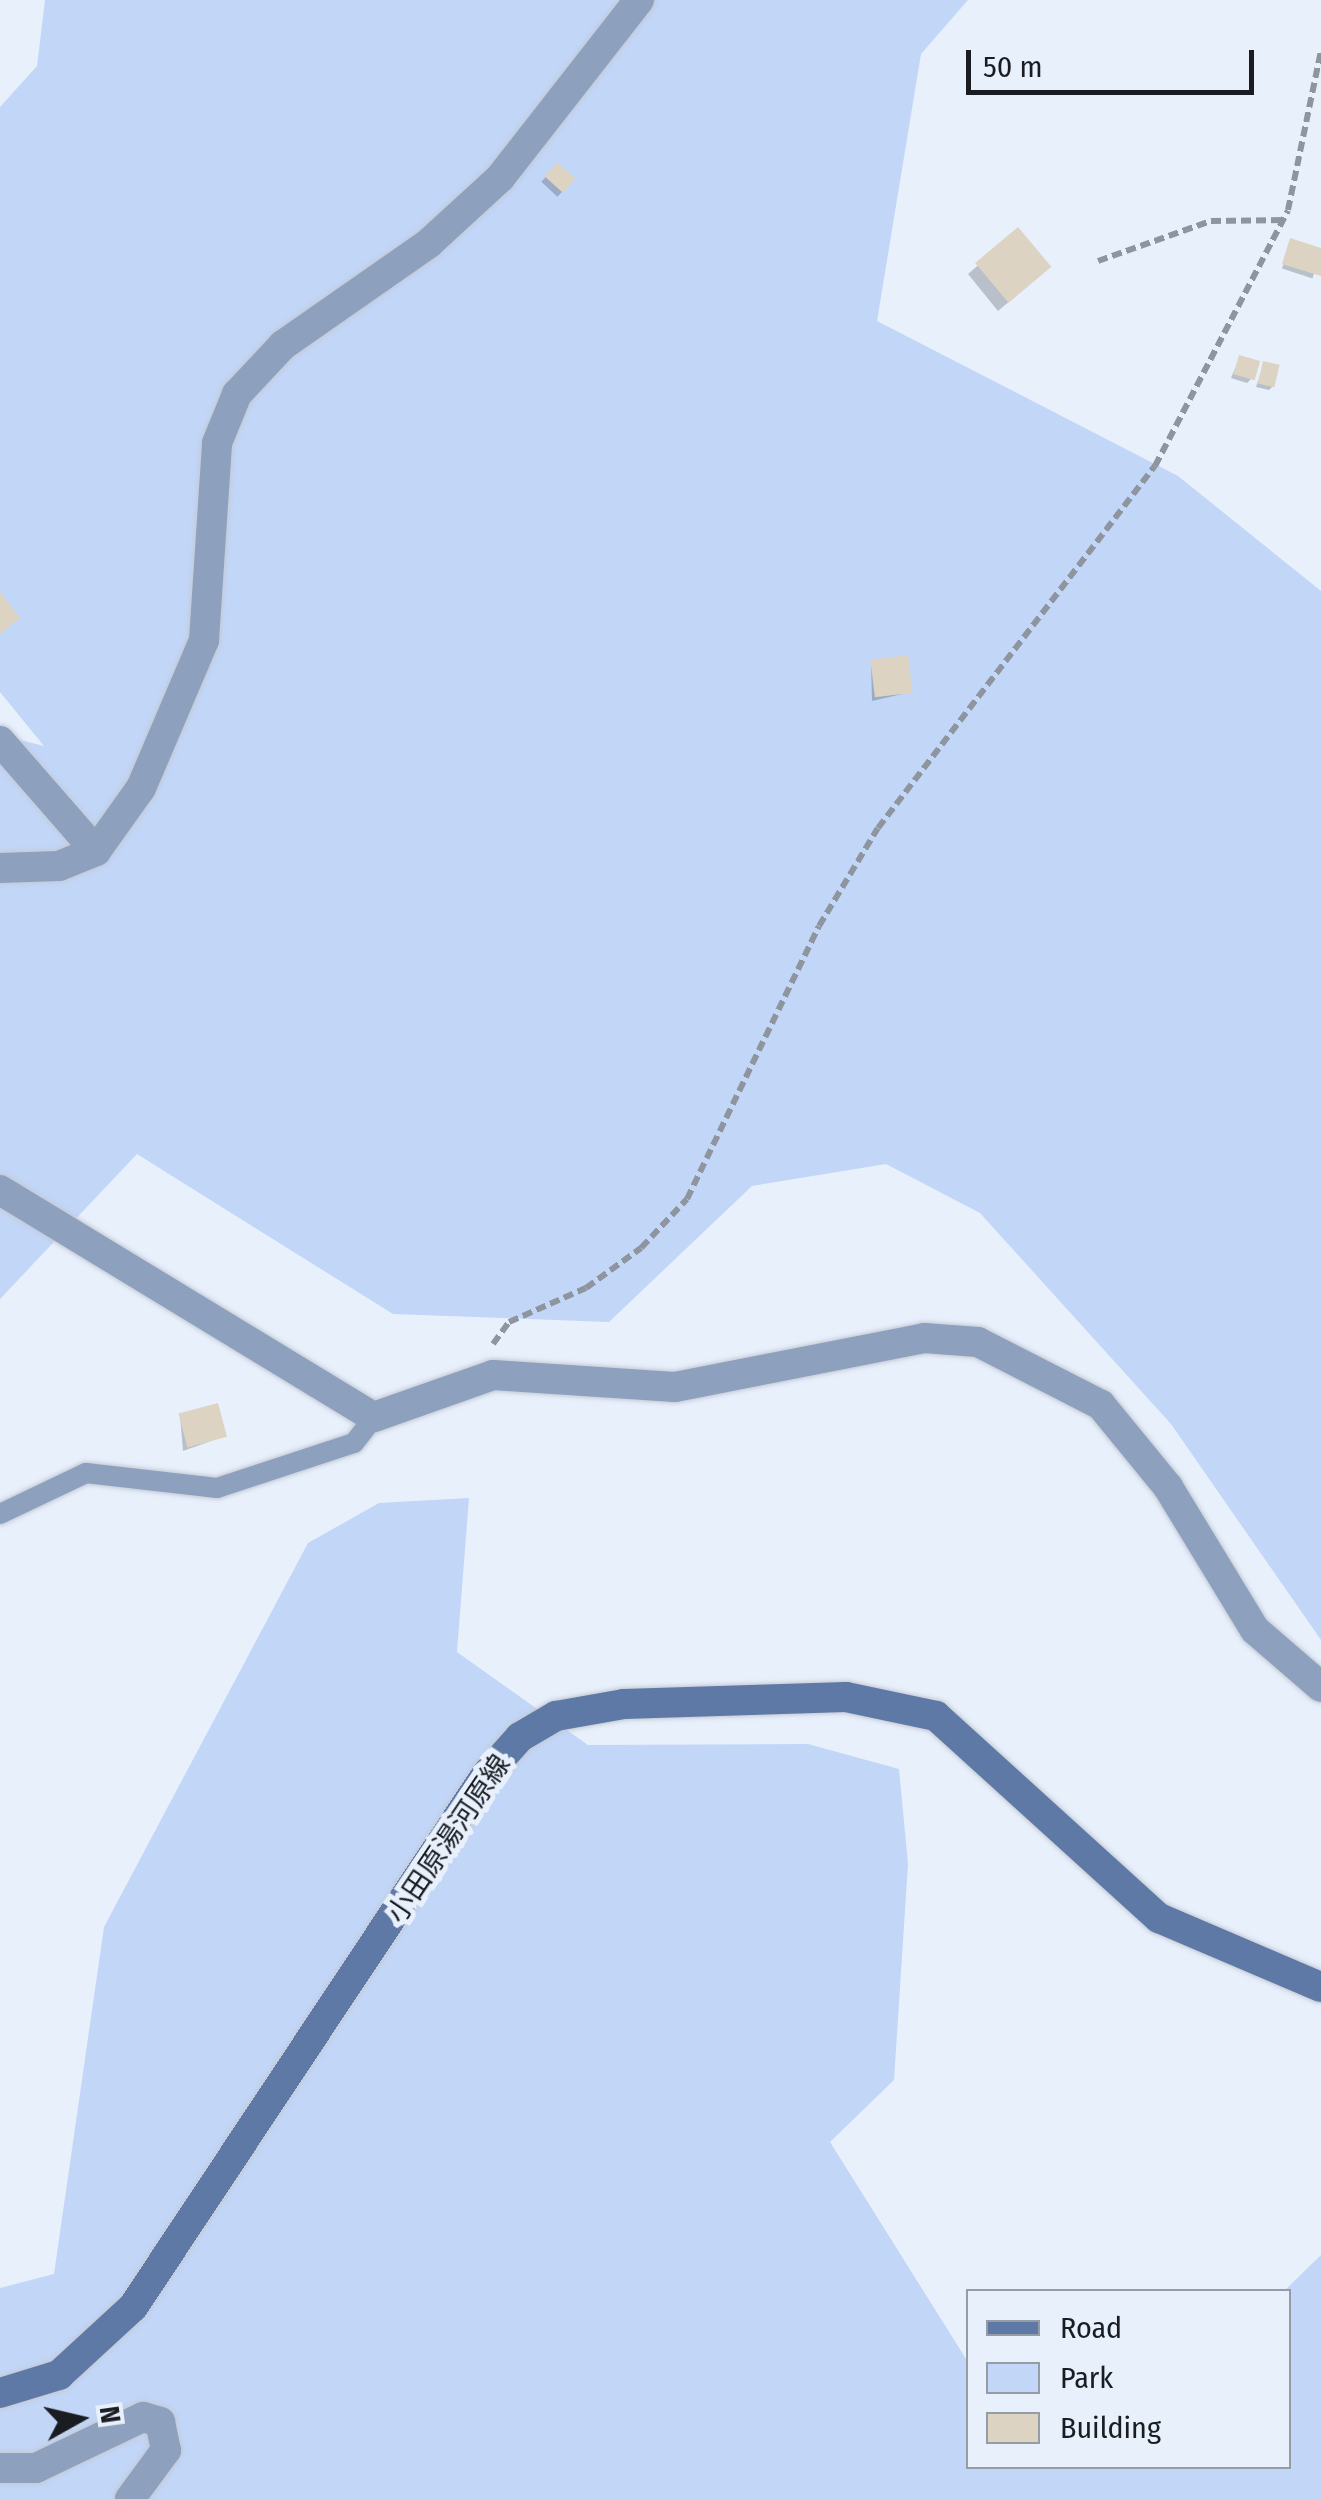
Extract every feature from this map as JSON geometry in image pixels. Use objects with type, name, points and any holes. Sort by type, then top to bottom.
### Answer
[{"type":"main road","name":"小田原湯河原線","points":[[0,2393],[59,2374],[132,2307],[486,1776],[520,1737],[556,1716],[624,1704],[846,1697],[936,1716],[1158,1918],[1321,1987]]},
{"type":"street","points":[[0,868],[59,866],[96,851],[141,788],[204,640],[217,443],[237,394],[283,345],[429,243],[500,178],[639,0]]},
{"type":"street","points":[[0,742],[96,851]]},
{"type":"street","points":[[0,1190],[374,1416],[493,1375],[676,1388],[924,1338],[978,1342],[1101,1405],[1168,1488],[1255,1630],[1321,1686]]},
{"type":"street","points":[[0,2468],[36,2468],[144,2417],[160,2422],[166,2450],[130,2499]]},
{"type":"lane","points":[[0,1514],[86,1473],[217,1488],[354,1443],[374,1416]]},
{"type":"path","points":[[493,1375],[492,1347],[508,1322],[586,1288],[687,1198],[819,926],[878,828],[1156,466],[1284,220],[1321,50]]},
{"type":"path","points":[[1098,262],[1212,220],[1284,220]]},
{"type":"green space","points":[[45,0],[968,0],[921,54],[877,321],[1178,476],[1321,591],[1321,1640],[1171,1424],[980,1213],[886,1164],[752,1186],[609,1322],[393,1314],[137,1154],[0,1299],[0,735],[44,746],[0,692],[0,107],[37,66]]},
{"type":"green space","points":[[469,1498],[457,1652],[588,1745],[808,1744],[899,1769],[908,1864],[894,2080],[830,2142],[966,2359],[966,2469],[1291,2469],[1291,2289],[1286,2289],[1321,2255],[1321,2499],[0,2499],[0,2288],[54,2274],[104,1927],[308,1543],[379,1503]]},
{"type":"building","points":[[557,162],[576,179],[563,193],[544,176]]},
{"type":"building","points":[[1018,227],[1051,267],[1009,303],[975,263]]},
{"type":"building","points":[[1290,238],[1321,248],[1321,276],[1282,264]]},
{"type":"building","points":[[1239,355],[1260,361],[1255,380],[1233,374]]},
{"type":"building","points":[[1263,361],[1280,365],[1274,387],[1258,383]]},
{"type":"building","points":[[0,592],[20,618],[0,634]]},
{"type":"building","points":[[908,655],[913,693],[875,697],[870,660]]},
{"type":"building","points":[[218,1403],[227,1437],[187,1447],[178,1414]]}]
